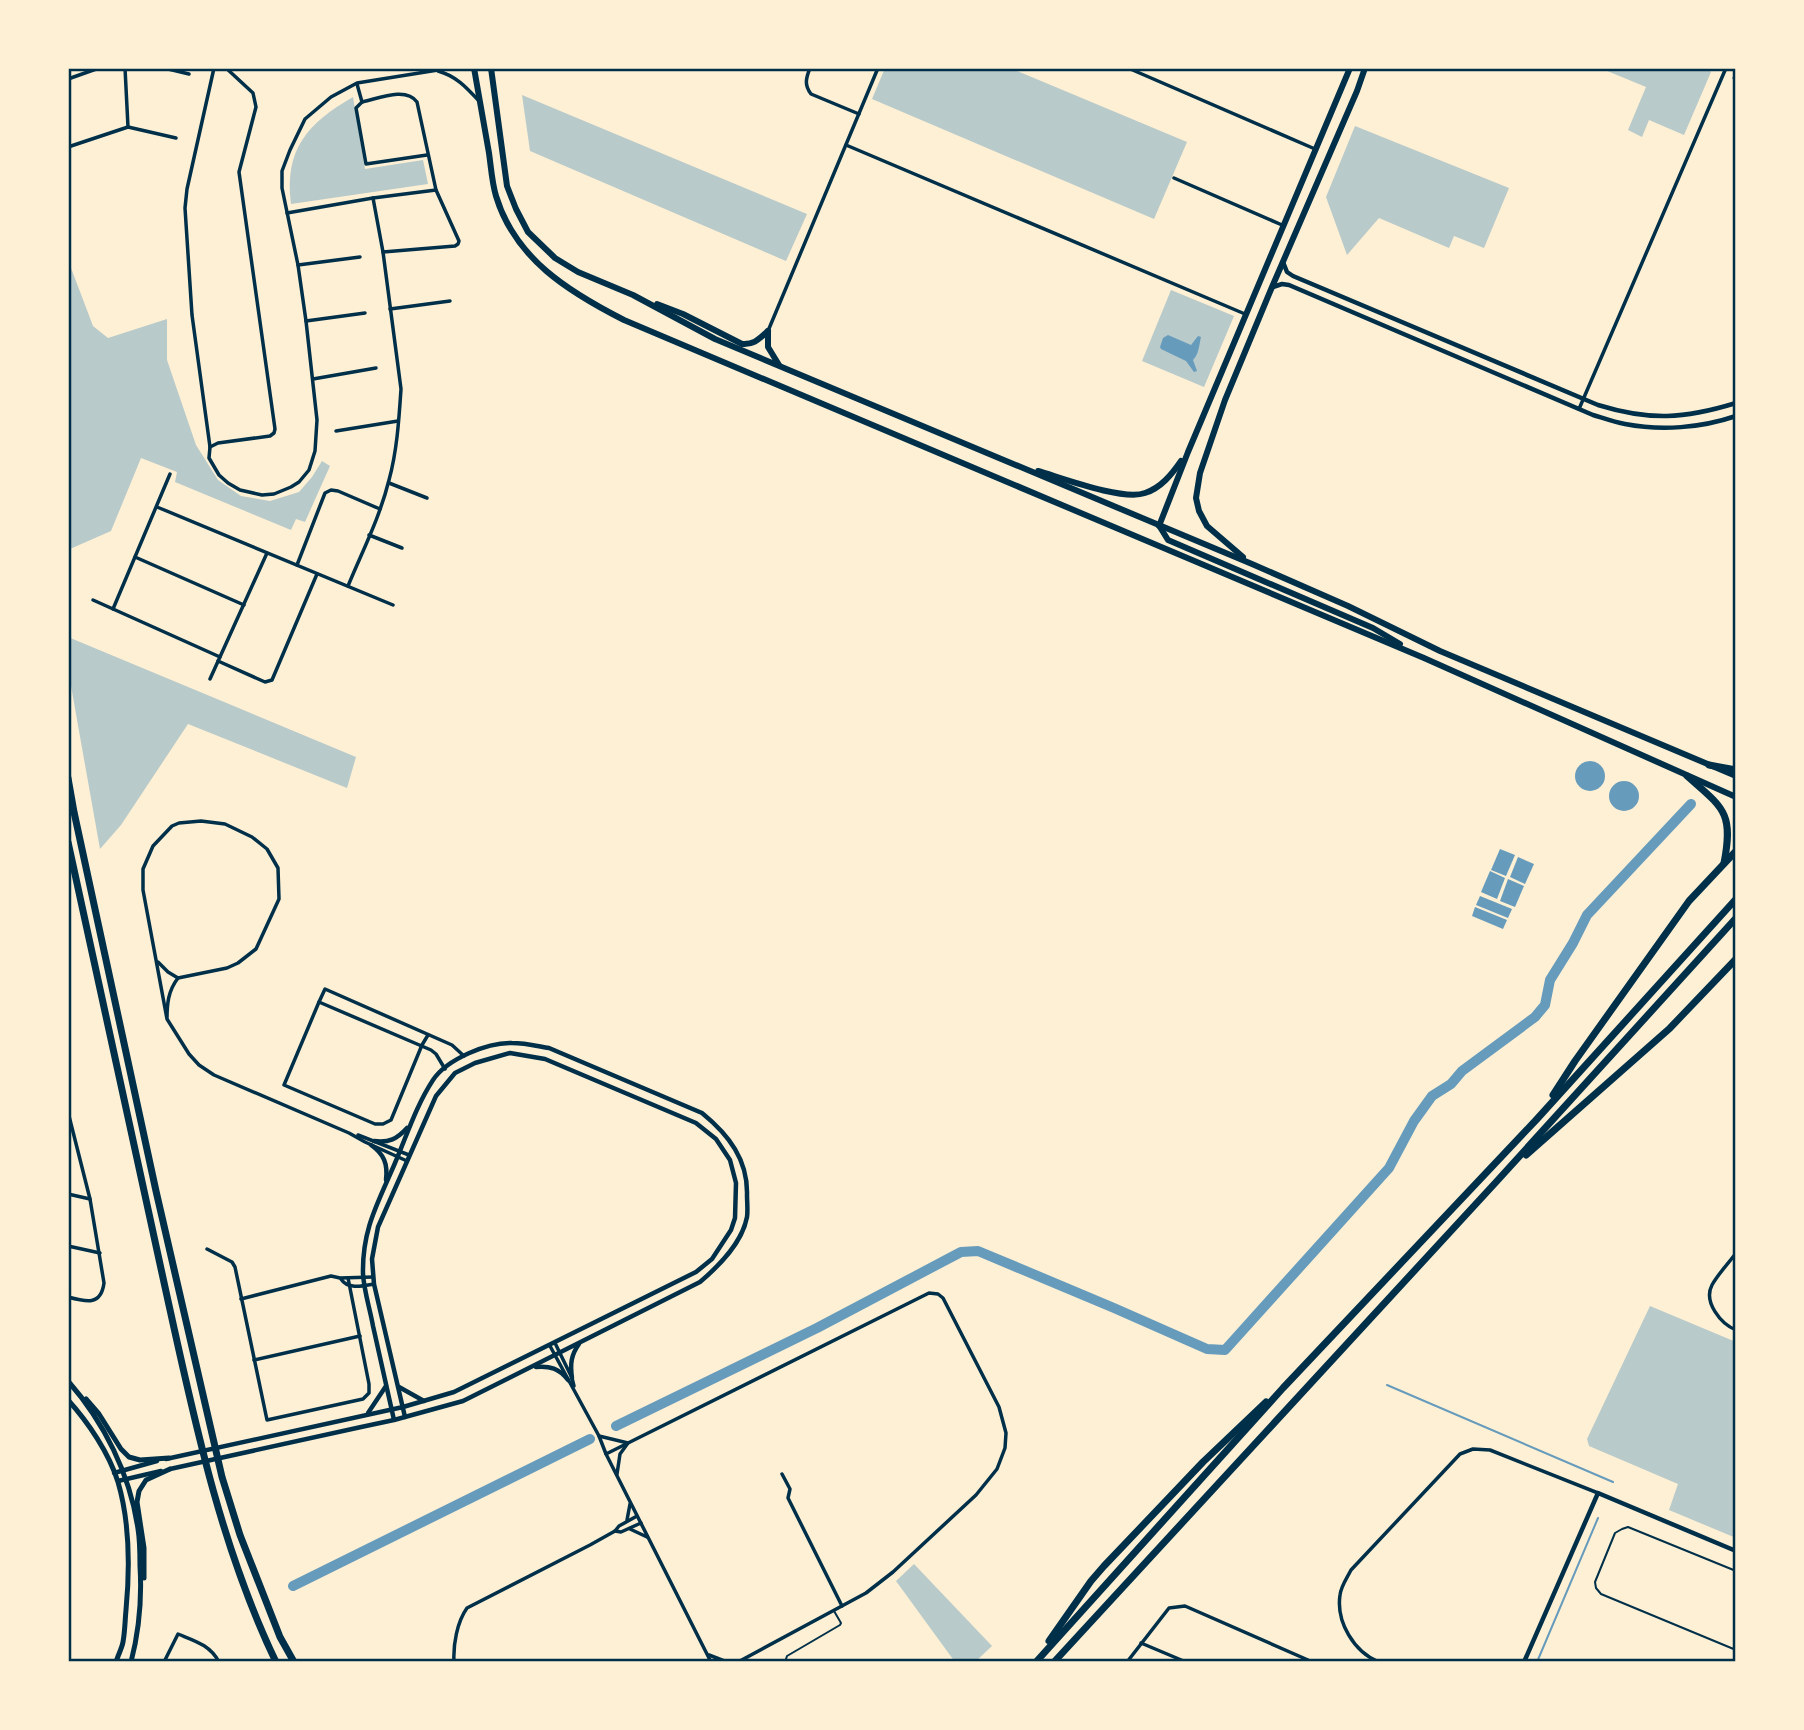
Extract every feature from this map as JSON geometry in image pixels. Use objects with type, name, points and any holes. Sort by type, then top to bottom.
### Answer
[{"type":"highway","points":[[1709,765],[1736,770]]},
{"type":"highway","points":[[1687,776],[1722,810],[1729,833],[1724,863]]},
{"type":"highway","points":[[68,778],[153,1177],[222,1477],[240,1535],[280,1637],[294,1662]]},
{"type":"highway","points":[[68,842],[209,1481],[243,1581],[276,1662]]},
{"type":"highway","points":[[1541,1114],[1575,1061],[1689,901],[1736,851]]},
{"type":"highway","points":[[1035,1662],[1283,1388],[1541,1114],[1736,900]]},
{"type":"highway","points":[[1054,1662],[1736,918]]},
{"type":"highway","points":[[1497,1181],[1670,1028],[1736,960]]},
{"type":"highway","points":[[1035,1662],[1104,1566],[1203,1462],[1256,1410],[1283,1388]]},
{"type":"main road","points":[[474,68],[496,195],[506,221],[540,267],[569,290],[624,320],[1424,658],[1736,797]]},
{"type":"main road","points":[[491,68],[507,186],[528,232],[555,258],[578,272],[683,314],[742,344],[755,343],[768,331]]},
{"type":"main road","points":[[1160,526],[1188,452],[1350,68]]},
{"type":"main road","points":[[1252,564],[1207,526],[1196,498],[1200,473],[1225,400],[1365,68]]},
{"type":"main road","points":[[634,295],[715,339],[1252,564],[1348,606],[1440,651],[1736,776]]},
{"type":"main road","points":[[768,331],[768,347],[780,367]]},
{"type":"main road","points":[[1009,463],[1122,495],[1142,495],[1158,487],[1173,473],[1188,452]]},
{"type":"main road","points":[[1160,526],[1168,540],[1373,628],[1424,658]]},
{"type":"main road","points":[[68,1381],[99,1414],[129,1457],[140,1461],[169,1458]]},
{"type":"main road","points":[[74,1387],[96,1417],[123,1469],[138,1530],[142,1594]]},
{"type":"main road","points":[[68,1400],[84,1417],[101,1446],[118,1481],[124,1509],[128,1550],[127,1597],[123,1643],[116,1662]]},
{"type":"main road","points":[[131,1662],[145,1572],[137,1502],[139,1491],[146,1480],[170,1469]]},
{"type":"street","points":[[68,79],[99,68]]},
{"type":"street","points":[[125,68],[128,127]]},
{"type":"street","points":[[164,68],[190,74]]},
{"type":"street","points":[[214,68],[185,208],[192,314],[210,447],[209,458],[219,475],[228,483],[240,490],[262,495],[274,494],[299,482],[309,470],[316,451],[317,420],[306,321],[282,188],[282,171],[305,118],[331,97],[357,83],[440,69],[459,80],[480,102]]},
{"type":"street","points":[[210,447],[218,443],[270,436],[275,429],[239,173],[256,107],[253,93],[226,68]]},
{"type":"street","points":[[413,68],[414,74]]},
{"type":"street","points":[[810,68],[806,77],[806,88],[810,94],[859,114]]},
{"type":"street","points":[[768,331],[878,68]]},
{"type":"street","points":[[1128,68],[1317,149]]},
{"type":"street","points":[[1579,409],[1726,68]]},
{"type":"street","points":[[357,83],[362,102]]},
{"type":"street","points":[[383,252],[458,244],[457,236],[436,190],[416,102],[413,96],[400,94],[362,102],[356,108],[366,164],[428,155]]},
{"type":"street","points":[[68,148],[128,127],[176,138]]},
{"type":"street","points":[[846,145],[1247,314]]},
{"type":"street","points":[[1174,178],[1284,225]]},
{"type":"street","points":[[287,213],[436,190]]},
{"type":"street","points":[[348,586],[389,482],[401,389],[373,198]]},
{"type":"street","points":[[298,265],[360,257]]},
{"type":"street","points":[[1283,261],[1287,272],[1293,276],[1583,399],[1627,414],[1675,417],[1736,403]]},
{"type":"street","points":[[1272,287],[1289,285],[1579,409],[1625,424],[1669,428],[1720,422],[1736,416]]},
{"type":"street","points":[[390,309],[450,301]]},
{"type":"street","points":[[306,321],[365,313]]},
{"type":"street","points":[[313,379],[376,368]]},
{"type":"street","points":[[1716,409],[1720,422]]},
{"type":"street","points":[[336,431],[398,421]]},
{"type":"street","points":[[113,609],[170,474]]},
{"type":"street","points":[[389,482],[427,498]]},
{"type":"street","points":[[297,565],[325,493],[338,491],[380,509]]},
{"type":"street","points":[[157,507],[393,605]]},
{"type":"street","points":[[369,536],[402,548]]},
{"type":"street","points":[[210,679],[267,553]]},
{"type":"street","points":[[135,557],[244,605]]},
{"type":"street","points":[[93,600],[265,682],[272,680],[317,574]]},
{"type":"street","points":[[156,961],[178,978],[227,968],[256,949],[279,899],[278,868],[267,849],[253,836],[225,824],[201,821],[172,826],[153,846],[143,869],[143,890],[156,961],[167,1020],[189,1054],[214,1075],[408,1158]]},
{"type":"street","points":[[167,1020],[167,1002],[178,978]]},
{"type":"street","points":[[428,1035],[391,1120],[383,1124],[375,1124],[284,1085],[324,989],[452,1045],[464,1056]]},
{"type":"street","points":[[319,1002],[422,1045],[436,1054],[444,1069]]},
{"type":"street","points":[[118,1481],[405,1418],[463,1401],[700,1282],[731,1250],[747,1217],[747,1181],[734,1145],[702,1113],[549,1048],[510,1042],[495,1045],[464,1056],[444,1069],[434,1078],[409,1125],[369,1224],[365,1241],[364,1285],[394,1420]]},
{"type":"street","points":[[114,1472],[391,1409],[403,1406],[424,1401],[454,1392],[696,1272],[712,1259],[731,1230],[735,1218],[736,1183],[730,1160],[716,1139],[696,1122],[545,1059],[510,1053],[475,1063],[455,1073],[436,1096],[408,1158],[378,1227],[372,1259],[374,1284],[403,1406],[405,1418]]},
{"type":"street","points":[[68,1112],[90,1199],[104,1283],[101,1295],[90,1301],[68,1297]]},
{"type":"street","points":[[372,1143],[392,1140],[409,1125]]},
{"type":"street","points":[[372,1143],[386,1161],[384,1188]]},
{"type":"street","points":[[68,1144],[75,1146]]},
{"type":"street","points":[[68,1194],[90,1199]]},
{"type":"street","points":[[68,1246],[100,1254]]},
{"type":"street","points":[[206,1248],[232,1262],[267,1420],[363,1399],[369,1393],[348,1278]]},
{"type":"street","points":[[1736,1253],[1711,1287],[1709,1294],[1720,1320],[1736,1330]]},
{"type":"street","points":[[241,1299],[331,1276],[373,1277]]},
{"type":"street","points":[[340,1278],[350,1286],[374,1284]]},
{"type":"street","points":[[606,1454],[929,1293],[943,1298],[999,1407],[1006,1433],[1002,1459],[997,1469],[975,1495],[893,1572],[866,1593],[737,1662]]},
{"type":"street","points":[[254,1360],[360,1336]]},
{"type":"street","points":[[570,1379],[570,1364],[580,1343]]},
{"type":"street","points":[[552,1345],[708,1658],[727,1662]]},
{"type":"street","points":[[531,1367],[551,1366],[570,1379]]},
{"type":"street","points":[[367,1414],[386,1386]]},
{"type":"street","points":[[398,1387],[424,1401]]},
{"type":"street","points":[[599,1436],[628,1443]]},
{"type":"street","points":[[617,1475],[620,1454],[628,1443]]},
{"type":"street","points":[[1379,1662],[1370,1658],[1347,1634],[1339,1611],[1340,1592],[1351,1570],[1460,1454],[1473,1449],[1490,1450],[1736,1551]]},
{"type":"street","points":[[782,1474],[790,1489],[789,1500],[842,1606]]},
{"type":"street","points":[[1524,1662],[1598,1493]]},
{"type":"street","points":[[627,1522],[630,1502]]},
{"type":"street","points":[[454,1662],[454,1648],[467,1608],[615,1531],[637,1516]]},
{"type":"street","points":[[615,1531],[621,1532],[641,1523]]},
{"type":"street","points":[[630,1529],[648,1538]]},
{"type":"street","points":[[1127,1662],[1169,1608],[1185,1606],[1309,1662]]},
{"type":"street","points":[[164,1662],[178,1634],[206,1645],[219,1662]]},
{"type":"street","points":[[1141,1643],[1186,1662]]},
{"type":"lane","points":[[1736,1571],[1628,1527],[1615,1533],[1595,1583],[1601,1594],[1736,1650]]},
{"type":"lane","points":[[785,1662],[788,1656],[840,1625],[833,1610]]},
{"type":"shaded area","points":[[885,68],[1010,68],[1187,142],[1154,219],[872,99]]},
{"type":"shaded area","points":[[1600,68],[1707,68],[1711,72],[1684,135],[1649,120],[1642,137],[1628,130],[1646,87]]},
{"type":"shaded area","points":[[522,95],[807,214],[786,261],[530,151]]},
{"type":"shaded area","points":[[353,97],[365,169],[423,160],[428,184],[291,204],[291,168],[302,140],[323,117]]},
{"type":"shaded area","points":[[1355,126],[1509,188],[1484,248],[1454,236],[1449,248],[1379,218],[1347,255],[1326,197]]},
{"type":"shaded area","points":[[68,260],[93,326],[108,338],[167,319],[167,360],[196,445],[218,480],[241,496],[270,501],[299,492],[322,461],[330,466],[305,522],[296,519],[291,530],[175,482],[177,472],[141,458],[111,531],[70,549]]},
{"type":"shaded area","points":[[1171,290],[1234,316],[1204,387],[1142,361]]},
{"type":"shaded area","points":[[68,637],[356,757],[347,788],[188,724],[121,825],[100,849],[68,669]]},
{"type":"shaded area","points":[[1650,1306],[1736,1342],[1736,1538],[1669,1510],[1678,1484],[1589,1446],[1587,1439]]},
{"type":"shaded area","points":[[914,1564],[992,1646],[975,1662],[955,1662],[896,1581]]},
{"type":"water","points":[[1168,335],[1191,345],[1198,336],[1201,337],[1193,360],[1197,371],[1194,372],[1186,361],[1161,349],[1163,338]]},
{"type":"water","points":[[1590,761],[1601,765],[1605,776],[1601,787],[1590,791],[1579,787],[1575,776],[1579,765]]},
{"type":"water","points":[[1624,781],[1635,785],[1639,796],[1635,807],[1624,811],[1613,807],[1609,796],[1613,785]]},
{"type":"water","points":[[1500,849],[1515,855],[1506,876],[1491,870]]},
{"type":"water","points":[[1518,857],[1534,864],[1525,884],[1510,877]]},
{"type":"water","points":[[1490,871],[1505,878],[1497,899],[1481,892]]},
{"type":"water","points":[[1508,879],[1524,886],[1515,907],[1500,901]]},
{"type":"water","points":[[1480,896],[1512,909],[1508,918],[1476,905]]},
{"type":"water","points":[[1475,907],[1507,920],[1503,929],[1472,916]]},
{"type":"waterway","points":[[1733,78],[1736,81]]},
{"type":"waterway","points":[[616,1426],[817,1328],[961,1252],[978,1251],[1207,1349],[1225,1350],[1389,1168],[1414,1121],[1432,1096],[1535,1017],[1545,1005],[1550,980],[1587,915],[1691,804]]},
{"type":"waterway","points":[[1387,1385],[1613,1482]]},
{"type":"waterway","points":[[293,1586],[590,1439]]},
{"type":"waterway","points":[[1537,1662],[1598,1518]]}]
